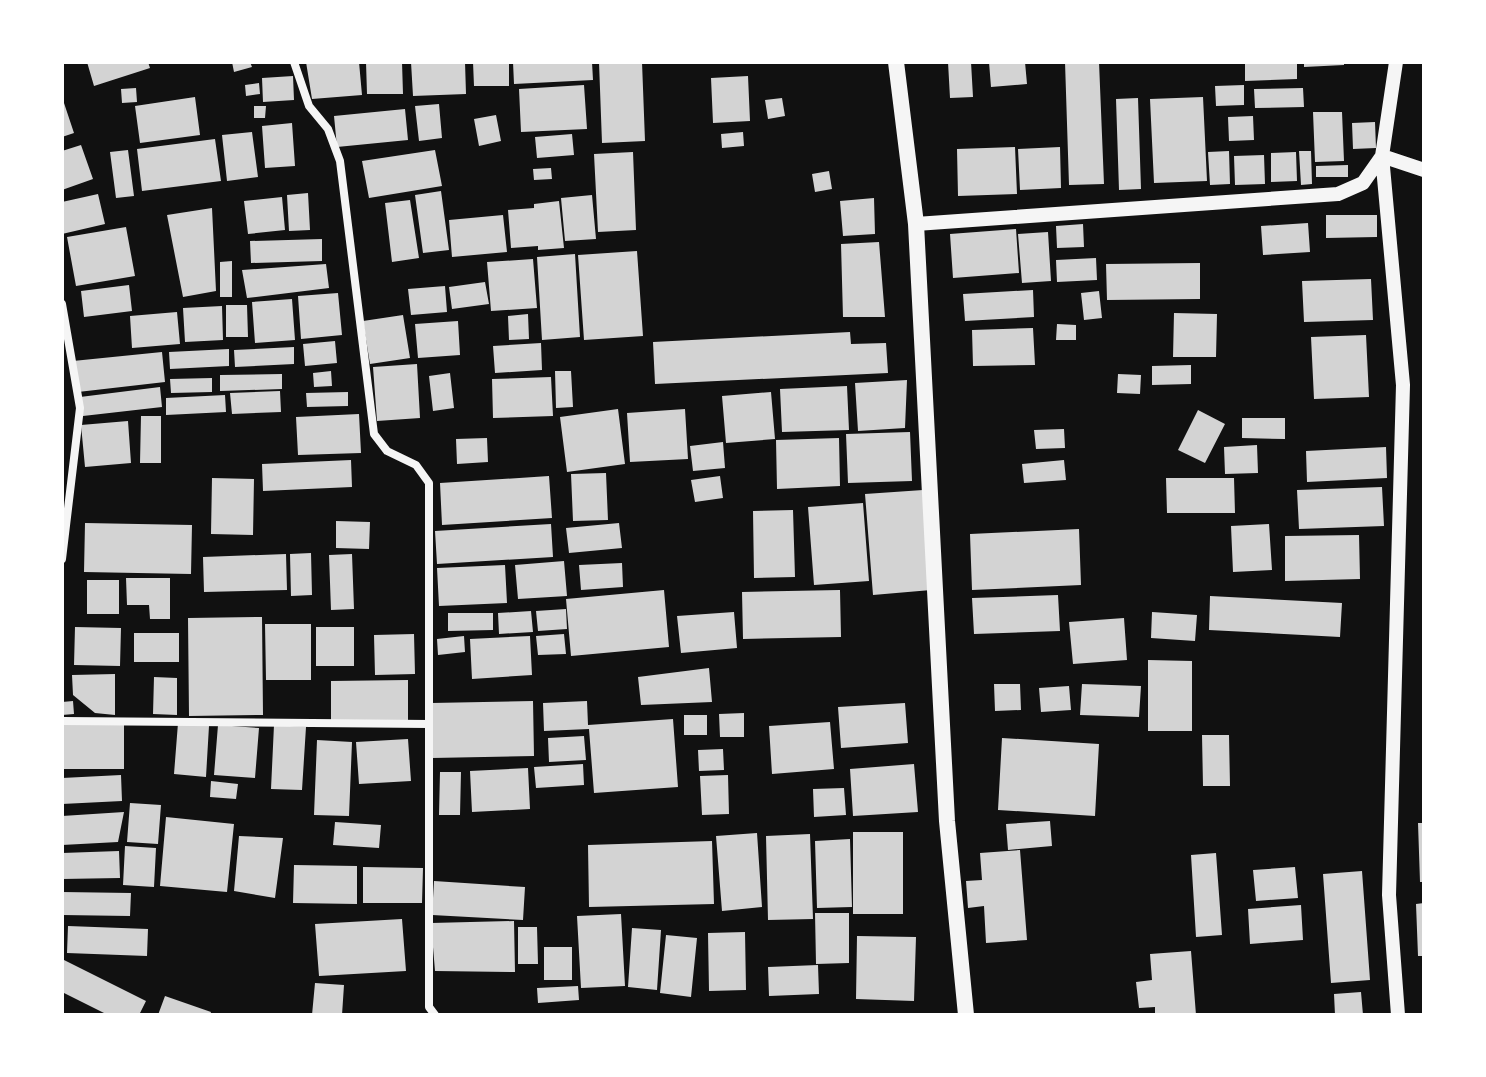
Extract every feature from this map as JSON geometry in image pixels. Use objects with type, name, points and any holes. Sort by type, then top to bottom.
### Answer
[{"type":"main road","points":[[896,62],[916,224],[947,821],[966,1015]]},
{"type":"street","points":[[294,62],[309,106],[328,129],[340,161],[374,434],[387,451],[416,465],[429,483],[429,1007],[435,1015]]},
{"type":"street","points":[[1396,62],[1382,156],[1403,385],[1389,895],[1398,1015]]},
{"type":"street","points":[[916,224],[1338,194],[1363,183],[1382,156]]},
{"type":"street","points":[[1382,156],[1424,170]]},
{"type":"street","points":[[62,304],[80,408],[62,559]]},
{"type":"street","points":[[62,721],[429,724]]},
{"type":"building","points":[[87,62],[148,62],[150,68],[94,86]]},
{"type":"building","points":[[232,62],[250,62],[252,67],[234,72]]},
{"type":"building","points":[[306,62],[359,62],[362,95],[312,99]]},
{"type":"building","points":[[366,62],[402,62],[403,94],[367,94]]},
{"type":"building","points":[[411,62],[465,62],[466,94],[413,96]]},
{"type":"building","points":[[473,62],[509,62],[509,86],[474,86]]},
{"type":"building","points":[[513,62],[592,62],[593,80],[514,84]]},
{"type":"building","points":[[599,62],[642,62],[645,141],[602,143]]},
{"type":"building","points":[[948,62],[971,62],[973,97],[950,98]]},
{"type":"building","points":[[989,62],[1025,62],[1027,84],[991,87]]},
{"type":"building","points":[[1065,62],[1099,62],[1104,184],[1069,185]]},
{"type":"building","points":[[1245,62],[1297,62],[1297,79],[1245,81]]},
{"type":"building","points":[[1304,62],[1344,62],[1344,65],[1304,67]]},
{"type":"building","points":[[293,76],[294,100],[263,102],[262,78]]},
{"type":"building","points":[[748,76],[750,121],[713,123],[711,78]]},
{"type":"building","points":[[259,83],[260,94],[246,96],[245,85]]},
{"type":"building","points":[[584,85],[587,129],[521,132],[519,89]]},
{"type":"building","points":[[1244,85],[1244,105],[1216,106],[1215,86]]},
{"type":"building","points":[[136,88],[137,102],[122,103],[121,89]]},
{"type":"building","points":[[1303,88],[1304,107],[1255,108],[1254,89]]},
{"type":"building","points":[[62,97],[74,133],[62,137]]},
{"type":"building","points":[[195,97],[200,135],[140,143],[135,106]]},
{"type":"building","points":[[1203,97],[1207,181],[1154,183],[1150,99]]},
{"type":"building","points":[[782,98],[785,116],[768,119],[765,100]]},
{"type":"building","points":[[1138,98],[1141,189],[1119,190],[1116,99]]},
{"type":"building","points":[[439,104],[442,138],[419,141],[415,106]]},
{"type":"building","points":[[254,106],[266,106],[265,118],[254,118]]},
{"type":"building","points":[[405,109],[408,140],[337,147],[334,116]]},
{"type":"building","points":[[1313,112],[1342,112],[1344,161],[1315,162]]},
{"type":"building","points":[[496,115],[501,141],[479,146],[474,119]]},
{"type":"building","points":[[1253,116],[1254,140],[1229,141],[1228,117]]},
{"type":"building","points":[[1375,122],[1376,148],[1353,149],[1352,123]]},
{"type":"building","points":[[292,123],[295,166],[265,168],[262,126]]},
{"type":"building","points":[[252,132],[258,177],[227,181],[222,135]]},
{"type":"building","points":[[743,132],[744,146],[722,148],[721,134]]},
{"type":"building","points":[[572,134],[574,155],[537,158],[535,137]]},
{"type":"building","points":[[215,139],[221,181],[142,191],[137,149]]},
{"type":"building","points":[[81,145],[93,179],[62,190],[62,151]]},
{"type":"building","points":[[1015,147],[1017,194],[958,196],[957,149]]},
{"type":"building","points":[[1060,147],[1061,188],[1020,190],[1018,149]]},
{"type":"building","points":[[128,150],[134,196],[116,198],[110,152]]},
{"type":"building","points":[[435,150],[442,186],[369,198],[362,161]]},
{"type":"building","points":[[1229,151],[1230,184],[1210,185],[1208,152]]},
{"type":"building","points":[[1299,151],[1311,151],[1312,184],[1301,185]]},
{"type":"building","points":[[633,152],[636,230],[598,232],[594,154]]},
{"type":"building","points":[[1296,152],[1297,181],[1271,182],[1271,153]]},
{"type":"building","points":[[1264,155],[1265,184],[1235,185],[1234,156]]},
{"type":"building","points":[[1348,165],[1348,177],[1316,177],[1316,166]]},
{"type":"building","points":[[551,168],[552,179],[534,180],[533,169]]},
{"type":"building","points":[[829,171],[832,189],[815,192],[812,174]]},
{"type":"building","points":[[441,191],[449,250],[423,253],[415,195]]},
{"type":"building","points":[[308,193],[310,230],[289,231],[287,195]]},
{"type":"building","points":[[98,194],[105,224],[62,234],[62,202]]},
{"type":"building","points":[[592,195],[596,239],[565,241],[561,198]]},
{"type":"building","points":[[282,197],[285,230],[248,234],[244,201]]},
{"type":"building","points":[[874,198],[875,234],[843,236],[840,201]]},
{"type":"building","points":[[410,200],[419,258],[392,262],[385,203]]},
{"type":"building","points":[[559,201],[564,248],[511,248],[508,210],[534,208],[534,204]]},
{"type":"building","points":[[212,208],[216,291],[183,297],[167,215]]},
{"type":"building","points":[[503,215],[507,252],[452,257],[449,220]]},
{"type":"building","points":[[1326,215],[1377,215],[1377,237],[1326,238]]},
{"type":"building","points":[[1308,223],[1310,252],[1263,255],[1261,226]]},
{"type":"building","points":[[1083,224],[1084,247],[1057,248],[1056,226]]},
{"type":"building","points":[[126,227],[135,276],[76,286],[67,237]]},
{"type":"building","points":[[1016,229],[1019,273],[953,278],[950,234]]},
{"type":"building","points":[[1048,232],[1051,281],[1022,283],[1018,234]]},
{"type":"building","points":[[322,239],[322,261],[251,263],[250,241]]},
{"type":"building","points":[[879,242],[885,317],[843,317],[841,244]]},
{"type":"building","points":[[637,251],[643,336],[584,340],[578,255]]},
{"type":"building","points":[[575,254],[580,337],[542,340],[537,257]]},
{"type":"building","points":[[1096,258],[1097,280],[1057,282],[1056,260]]},
{"type":"building","points":[[533,259],[537,308],[491,311],[487,262]]},
{"type":"building","points":[[232,261],[232,297],[220,297],[220,262]]},
{"type":"building","points":[[1200,263],[1200,299],[1107,300],[1106,264]]},
{"type":"building","points":[[326,264],[329,288],[247,298],[242,270]]},
{"type":"building","points":[[1371,279],[1373,320],[1304,322],[1302,281]]},
{"type":"building","points":[[485,282],[489,304],[452,309],[449,287]]},
{"type":"building","points":[[129,285],[132,311],[84,317],[81,291]]},
{"type":"building","points":[[445,286],[447,312],[411,315],[408,289]]},
{"type":"building","points":[[1033,290],[1034,317],[965,321],[963,294]]},
{"type":"building","points":[[1099,291],[1102,318],[1084,320],[1081,293]]},
{"type":"building","points":[[338,293],[342,335],[301,339],[298,296]]},
{"type":"building","points":[[292,299],[295,340],[255,343],[252,302]]},
{"type":"building","points":[[226,305],[247,305],[248,337],[226,337]]},
{"type":"building","points":[[222,306],[223,340],[185,342],[183,308]]},
{"type":"building","points":[[177,312],[180,344],[132,348],[130,316]]},
{"type":"building","points":[[1174,313],[1217,314],[1216,357],[1173,357]]},
{"type":"building","points":[[528,314],[529,339],[509,340],[508,316]]},
{"type":"building","points":[[403,315],[410,358],[370,364],[363,321]]},
{"type":"building","points":[[458,321],[460,355],[418,358],[415,324]]},
{"type":"building","points":[[1057,324],[1076,325],[1076,340],[1056,340]]},
{"type":"building","points":[[1033,328],[1035,365],[973,366],[972,330]]},
{"type":"building","points":[[850,332],[851,344],[886,343],[888,373],[655,384],[653,342]]},
{"type":"building","points":[[1366,335],[1369,397],[1314,399],[1311,337]]},
{"type":"building","points":[[335,341],[337,363],[305,366],[303,344]]},
{"type":"building","points":[[541,343],[542,370],[495,373],[493,346]]},
{"type":"building","points":[[294,347],[294,364],[235,367],[234,350]]},
{"type":"building","points":[[229,349],[229,366],[170,369],[169,352]]},
{"type":"building","points":[[162,352],[165,382],[78,392],[73,361]]},
{"type":"building","points":[[417,364],[420,418],[377,421],[373,367]]},
{"type":"building","points":[[1191,365],[1191,384],[1152,385],[1152,366]]},
{"type":"building","points":[[331,371],[332,386],[314,387],[313,373]]},
{"type":"building","points":[[555,371],[571,371],[573,407],[556,408]]},
{"type":"building","points":[[450,373],[454,408],[433,411],[429,376]]},
{"type":"building","points":[[282,374],[282,389],[220,391],[220,375]]},
{"type":"building","points":[[1118,374],[1141,375],[1140,394],[1117,393]]},
{"type":"building","points":[[551,377],[553,416],[493,418],[492,379]]},
{"type":"building","points":[[212,378],[212,392],[171,393],[170,379]]},
{"type":"building","points":[[907,380],[905,428],[858,431],[855,383]]},
{"type":"building","points":[[847,386],[849,430],[782,432],[780,389]]},
{"type":"building","points":[[160,387],[162,407],[83,416],[80,397]]},
{"type":"building","points":[[280,391],[281,412],[232,414],[230,393]]},
{"type":"building","points":[[348,392],[348,406],[307,407],[306,393]]},
{"type":"building","points":[[771,392],[775,439],[726,443],[722,396]]},
{"type":"building","points":[[225,395],[226,412],[166,415],[166,398]]},
{"type":"building","points":[[618,409],[625,464],[567,472],[560,417]]},
{"type":"building","points":[[685,409],[688,459],[630,462],[627,413]]},
{"type":"building","points":[[1198,410],[1225,424],[1205,463],[1178,450]]},
{"type":"building","points":[[359,414],[361,453],[298,455],[296,417]]},
{"type":"building","points":[[141,416],[161,416],[161,463],[140,463]]},
{"type":"building","points":[[1242,418],[1285,418],[1285,439],[1242,438]]},
{"type":"building","points":[[128,421],[131,463],[85,467],[81,425]]},
{"type":"building","points":[[1064,429],[1065,448],[1036,449],[1034,430]]},
{"type":"building","points":[[910,432],[912,481],[848,483],[846,434]]},
{"type":"building","points":[[487,438],[488,462],[457,464],[456,439]]},
{"type":"building","points":[[839,438],[840,486],[777,489],[776,440]]},
{"type":"building","points":[[723,442],[725,468],[693,471],[690,446]]},
{"type":"building","points":[[1257,445],[1258,473],[1225,474],[1224,447]]},
{"type":"building","points":[[1386,447],[1387,478],[1307,482],[1306,451]]},
{"type":"building","points":[[351,460],[352,487],[263,491],[262,464]]},
{"type":"building","points":[[1064,460],[1066,480],[1024,483],[1022,464]]},
{"type":"building","points":[[606,473],[608,520],[573,521],[571,474]]},
{"type":"building","points":[[549,476],[552,518],[442,525],[440,483]]},
{"type":"building","points":[[720,476],[723,498],[695,502],[691,480]]},
{"type":"building","points":[[212,478],[254,479],[253,535],[211,534]]},
{"type":"building","points":[[1166,478],[1234,478],[1235,513],[1167,513]]},
{"type":"building","points":[[1382,487],[1384,526],[1299,529],[1297,490]]},
{"type":"building","points":[[923,490],[931,590],[873,595],[865,494]]},
{"type":"building","points":[[863,503],[869,581],[814,585],[808,507]]},
{"type":"building","points":[[793,510],[795,577],[754,578],[753,511]]},
{"type":"building","points":[[336,521],[370,522],[369,549],[336,548]]},
{"type":"building","points":[[85,523],[192,525],[191,574],[84,572]]},
{"type":"building","points":[[619,523],[622,548],[569,553],[566,528]]},
{"type":"building","points":[[551,524],[553,557],[437,564],[435,531]]},
{"type":"building","points":[[1269,524],[1272,570],[1233,572],[1231,526]]},
{"type":"building","points":[[1079,529],[1081,585],[972,590],[970,534]]},
{"type":"building","points":[[1359,535],[1360,579],[1285,581],[1285,536]]},
{"type":"building","points":[[311,553],[312,595],[291,596],[290,554]]},
{"type":"building","points":[[286,554],[287,590],[204,592],[203,557]]},
{"type":"building","points":[[352,554],[354,609],[331,610],[329,555]]},
{"type":"building","points":[[564,561],[567,596],[518,599],[515,565]]},
{"type":"building","points":[[622,563],[623,587],[581,590],[579,565]]},
{"type":"building","points":[[505,565],[507,603],[439,606],[437,568]]},
{"type":"building","points":[[126,578],[170,578],[170,619],[150,619],[149,605],[127,605]]},
{"type":"building","points":[[87,580],[119,580],[119,614],[87,614]]},
{"type":"building","points":[[664,590],[669,647],[571,656],[566,599]]},
{"type":"building","points":[[840,590],[841,637],[743,639],[742,592]]},
{"type":"building","points":[[1058,595],[1060,631],[974,634],[972,598]]},
{"type":"building","points":[[1210,596],[1342,603],[1340,637],[1209,630]]},
{"type":"building","points":[[566,609],[567,629],[538,631],[536,611]]},
{"type":"building","points":[[531,611],[533,632],[499,634],[498,613]]},
{"type":"building","points":[[734,612],[737,648],[681,653],[677,616]]},
{"type":"building","points":[[1152,612],[1197,615],[1195,641],[1151,638]]},
{"type":"building","points":[[448,613],[493,613],[493,630],[448,631]]},
{"type":"building","points":[[262,617],[263,715],[189,716],[188,618]]},
{"type":"building","points":[[1124,618],[1127,660],[1073,664],[1069,622]]},
{"type":"building","points":[[265,624],[311,624],[311,680],[266,680]]},
{"type":"building","points":[[75,627],[121,628],[120,666],[74,665]]},
{"type":"building","points":[[316,627],[354,627],[354,666],[316,666]]},
{"type":"building","points":[[134,633],[179,633],[179,662],[134,662]]},
{"type":"building","points":[[414,634],[415,674],[375,675],[374,635]]},
{"type":"building","points":[[564,634],[566,654],[538,655],[536,636]]},
{"type":"building","points":[[464,636],[465,652],[438,655],[437,639]]},
{"type":"building","points":[[530,636],[532,675],[472,679],[470,639]]},
{"type":"building","points":[[1148,660],[1192,661],[1192,731],[1148,731]]},
{"type":"building","points":[[709,668],[712,702],[641,705],[638,677]]},
{"type":"building","points":[[115,674],[115,715],[95,713],[73,695],[72,675]]},
{"type":"building","points":[[154,677],[177,678],[177,715],[153,714]]},
{"type":"building","points":[[408,680],[408,721],[331,722],[331,681]]},
{"type":"building","points":[[994,684],[1020,684],[1021,710],[995,711]]},
{"type":"building","points":[[1082,684],[1141,686],[1139,717],[1080,715]]},
{"type":"building","points":[[1069,686],[1071,710],[1041,712],[1039,688]]},
{"type":"building","points":[[73,701],[74,714],[62,715],[62,702]]},
{"type":"building","points":[[533,701],[534,756],[432,758],[431,703]]},
{"type":"building","points":[[587,701],[588,725],[673,719],[678,787],[594,793],[589,729],[544,731],[543,703]]},
{"type":"building","points":[[905,703],[908,743],[841,748],[838,707]]},
{"type":"building","points":[[744,713],[744,737],[720,737],[719,714]]},
{"type":"building","points":[[684,715],[707,715],[707,735],[684,735]]},
{"type":"building","points":[[830,722],[834,769],[772,774],[769,726]]},
{"type":"building","points":[[178,723],[209,726],[206,777],[174,774]]},
{"type":"building","points":[[62,725],[124,725],[124,769],[62,769]]},
{"type":"building","points":[[218,725],[259,728],[255,778],[214,775]]},
{"type":"building","points":[[274,725],[306,727],[302,790],[271,789]]},
{"type":"building","points":[[1202,735],[1229,735],[1230,786],[1203,786]]},
{"type":"building","points":[[584,736],[586,760],[549,762],[548,738]]},
{"type":"building","points":[[1002,738],[1099,744],[1095,816],[998,810]]},
{"type":"building","points":[[408,739],[411,781],[359,784],[356,742]]},
{"type":"building","points":[[317,740],[352,742],[349,816],[314,815]]},
{"type":"building","points":[[723,749],[724,770],[699,771],[698,750]]},
{"type":"building","points":[[583,764],[584,785],[536,788],[534,767]]},
{"type":"building","points":[[914,764],[918,812],[853,816],[850,769]]},
{"type":"building","points":[[528,768],[530,809],[472,812],[470,771]]},
{"type":"building","points":[[440,772],[461,772],[460,815],[439,815]]},
{"type":"building","points":[[121,775],[122,801],[62,804],[62,778]]},
{"type":"building","points":[[728,775],[729,814],[702,815],[700,776]]},
{"type":"building","points":[[211,781],[238,784],[236,799],[210,797]]},
{"type":"building","points":[[844,788],[846,815],[814,817],[813,789]]},
{"type":"building","points":[[130,803],[161,805],[158,844],[127,842]]},
{"type":"building","points":[[124,812],[118,842],[62,845],[62,816]]},
{"type":"building","points":[[166,817],[234,824],[227,892],[160,886]]},
{"type":"building","points":[[1050,821],[1052,846],[1008,850],[1006,824]]},
{"type":"building","points":[[335,822],[381,825],[379,848],[333,845]]},
{"type":"building","points":[[1418,823],[1424,823],[1424,882],[1420,882]]},
{"type":"building","points":[[853,832],[903,832],[903,914],[853,914]]},
{"type":"building","points":[[757,833],[762,907],[722,911],[716,836]]},
{"type":"building","points":[[810,834],[813,919],[768,920],[766,836]]},
{"type":"building","points":[[239,836],[283,838],[275,898],[234,891]]},
{"type":"building","points":[[850,839],[852,907],[817,908],[815,841]]},
{"type":"building","points":[[712,841],[714,904],[589,907],[588,845]]},
{"type":"building","points":[[125,846],[156,848],[154,887],[123,885]]},
{"type":"building","points":[[1020,850],[1027,940],[986,943],[984,906],[968,908],[966,881],[982,880],[980,853]]},
{"type":"building","points":[[119,851],[120,878],[62,879],[62,853]]},
{"type":"building","points":[[1216,853],[1222,935],[1196,937],[1191,855]]},
{"type":"building","points":[[294,865],[357,866],[357,904],[293,903]]},
{"type":"building","points":[[363,867],[423,868],[422,903],[363,903]]},
{"type":"building","points":[[1295,867],[1298,898],[1256,901],[1253,870]]},
{"type":"building","points":[[1362,871],[1370,980],[1331,983],[1323,874]]},
{"type":"building","points":[[434,881],[525,887],[523,920],[432,915]]},
{"type":"building","points":[[62,892],[131,893],[130,916],[62,915]]},
{"type":"building","points":[[1424,903],[1424,956],[1418,956],[1416,904]]},
{"type":"building","points":[[1301,905],[1303,940],[1250,944],[1248,909]]},
{"type":"building","points":[[815,913],[849,913],[849,963],[816,964]]},
{"type":"building","points":[[621,914],[625,986],[581,988],[577,916]]},
{"type":"building","points":[[402,919],[406,971],[319,976],[315,924]]},
{"type":"building","points":[[514,921],[515,972],[435,971],[431,923]]},
{"type":"building","points":[[68,926],[148,929],[147,956],[67,953]]},
{"type":"building","points":[[518,927],[537,927],[538,964],[518,964]]},
{"type":"building","points":[[632,928],[661,930],[657,990],[628,987]]},
{"type":"building","points":[[745,932],[746,990],[709,991],[708,933]]},
{"type":"building","points":[[666,935],[697,938],[691,997],[660,993]]},
{"type":"building","points":[[857,936],[916,937],[914,1001],[856,999]]},
{"type":"building","points":[[544,947],[572,947],[572,980],[544,980]]},
{"type":"building","points":[[1191,951],[1196,1015],[1155,1015],[1155,1007],[1139,1008],[1136,982],[1152,980],[1150,954]]},
{"type":"building","points":[[62,959],[146,1001],[139,1015],[108,1015],[62,992]]},
{"type":"building","points":[[818,965],[819,994],[769,996],[768,967]]},
{"type":"building","points":[[315,983],[344,985],[342,1015],[312,1015]]},
{"type":"building","points":[[578,986],[579,1000],[538,1003],[537,988]]},
{"type":"building","points":[[1361,992],[1363,1015],[1335,1015],[1334,994]]},
{"type":"building","points":[[165,996],[211,1012],[210,1015],[158,1015]]}]
